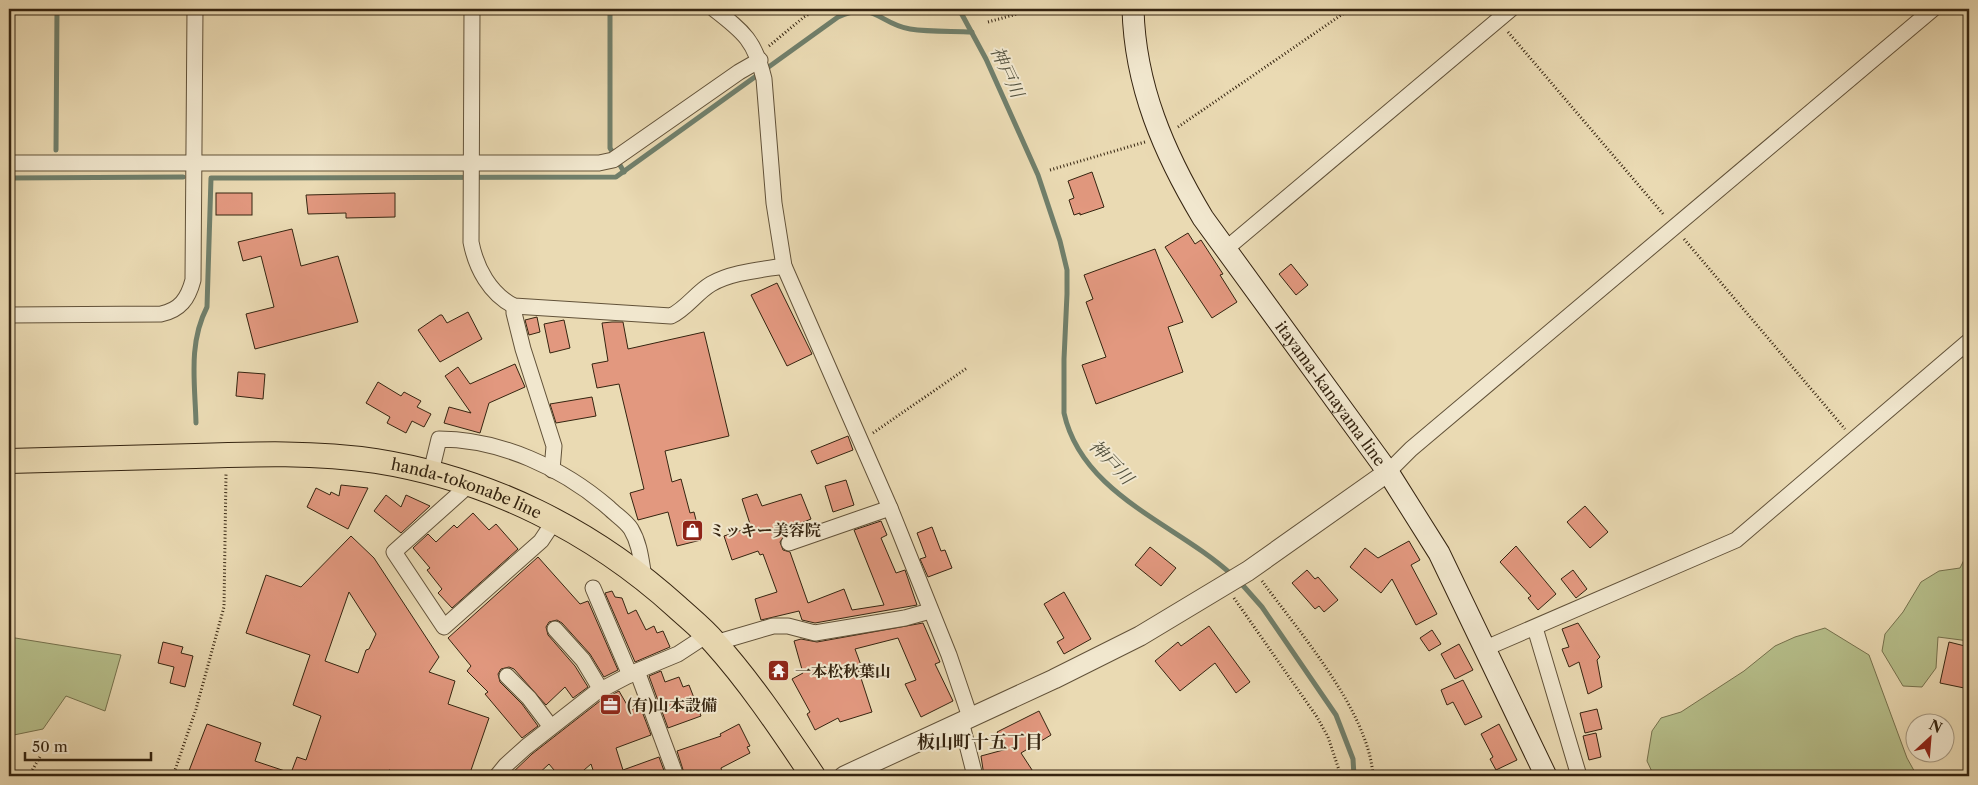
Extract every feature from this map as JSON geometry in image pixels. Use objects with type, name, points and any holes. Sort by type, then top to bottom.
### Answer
[{"type":"main road","name":"itayama-kanayama line","points":[[1133,9],[1141,82],[1161,138],[1179,177],[1203,218],[1227,248],[1388,472],[1439,553],[1546,776]]},
{"type":"main road","name":"handa-tokonabe line","points":[[9,461],[227,455],[308,455],[374,461],[431,472],[492,491],[555,520],[599,545],[644,577],[711,639],[761,700],[813,776]]},
{"type":"street","points":[[9,315],[161,314],[173,311],[190,294],[193,280],[195,9]]},
{"type":"street","points":[[472,9],[471,242],[474,256],[495,292],[503,300],[514,306],[672,316],[682,311],[712,284],[746,272],[784,266]]},
{"type":"street","points":[[714,9],[754,45],[759,58],[764,79],[774,203],[784,266],[890,508],[949,655],[965,719],[975,776]]},
{"type":"street","points":[[1227,248],[1511,9]]},
{"type":"street","points":[[844,776],[1054,679],[1140,636],[1250,570],[1388,472],[1411,449],[1933,9]]},
{"type":"street","points":[[9,163],[194,162],[471,173],[599,163],[613,160],[759,58]]},
{"type":"street","points":[[514,306],[523,349],[554,446],[552,470]]},
{"type":"street","points":[[1486,648],[1736,540],[1969,341]]},
{"type":"street","points":[[431,472],[439,439],[462,439],[496,446],[532,460],[599,499],[630,527],[638,543],[644,577]]},
{"type":"street","points":[[470,484],[394,552],[444,626],[541,541],[555,520]]},
{"type":"street","points":[[789,543],[890,508]]},
{"type":"street","points":[[593,588],[634,673],[676,776]]},
{"type":"street","points":[[497,776],[506,765],[601,690],[634,673],[711,639],[773,626],[788,626],[815,633],[905,618],[930,611]]},
{"type":"street","points":[[1535,628],[1579,776]]},
{"type":"street","points":[[555,629],[583,660],[601,690]]},
{"type":"street","points":[[507,676],[529,698],[552,727]]},
{"type":"path","points":[[759,58],[804,17],[818,9]]},
{"type":"path","points":[[988,22],[1035,9]]},
{"type":"path","points":[[1050,170],[1161,138],[1350,9]]},
{"type":"path","points":[[861,441],[967,368]]},
{"type":"path","points":[[174,776],[196,709],[224,607],[227,455]]},
{"type":"path","points":[[1250,570],[1354,712],[1369,750],[1373,776]]},
{"type":"path","points":[[1226,585],[1317,717],[1328,737],[1341,776]]},
{"type":"path","points":[[29,776],[41,754]]},
{"type":"green space","points":[[1969,550],[1969,641],[1938,637],[1936,668],[1922,687],[1903,686],[1882,651],[1885,634],[1903,612],[1921,582],[1939,571],[1960,568]]},
{"type":"green space","points":[[1825,628],[1869,655],[1906,755],[1906,762],[1909,762],[1917,776],[1654,776],[1647,761],[1652,731],[1661,718],[1681,712],[1744,671],[1775,646],[1795,637]]},
{"type":"green space","points":[[9,637],[121,655],[105,711],[66,696],[43,729],[9,736]]},
{"type":"building","points":[[1092,172],[1104,207],[1080,215],[1080,213],[1074,215],[1069,200],[1074,198],[1068,181]]},
{"type":"building","points":[[216,193],[252,193],[252,215],[216,215]]},
{"type":"building","points":[[395,193],[395,217],[346,218],[346,213],[308,214],[306,195]]},
{"type":"building","points":[[292,229],[301,266],[338,256],[358,322],[255,349],[246,314],[274,307],[261,256],[243,261],[238,242]]},
{"type":"building","points":[[1188,233],[1195,244],[1201,240],[1223,274],[1220,275],[1237,302],[1212,318],[1165,247]]},
{"type":"building","points":[[1155,249],[1183,322],[1168,327],[1183,372],[1096,404],[1082,365],[1106,357],[1086,302],[1093,299],[1084,275]]},
{"type":"building","points":[[1291,264],[1308,285],[1296,295],[1279,274]]},
{"type":"building","points":[[777,283],[812,354],[787,366],[751,295]]},
{"type":"building","points":[[468,312],[482,339],[440,362],[418,330],[440,315],[442,315],[447,323]]},
{"type":"building","points":[[537,317],[540,332],[529,335],[525,320]]},
{"type":"building","points":[[564,320],[570,348],[550,353],[544,324]]},
{"type":"building","points":[[623,322],[628,349],[704,332],[729,436],[665,451],[672,482],[681,479],[690,513],[694,512],[701,540],[677,546],[668,512],[638,520],[630,493],[644,489],[619,384],[597,388],[592,364],[608,361],[602,323]]},
{"type":"building","points":[[515,364],[525,387],[489,403],[480,433],[444,423],[449,407],[471,413],[445,376],[458,367],[470,384]]},
{"type":"building","points":[[238,372],[265,374],[263,399],[236,396]]},
{"type":"building","points":[[378,382],[401,396],[404,392],[421,401],[417,407],[431,414],[424,427],[412,421],[406,433],[387,423],[390,417],[366,403]]},
{"type":"building","points":[[592,397],[596,416],[556,423],[550,404]]},
{"type":"building","points":[[848,436],[853,450],[817,464],[811,451]]},
{"type":"building","points":[[846,480],[854,505],[833,512],[825,486]]},
{"type":"building","points":[[341,485],[368,488],[348,529],[307,507],[316,488],[330,495],[331,492],[339,496]]},
{"type":"building","points":[[757,494],[762,506],[801,494],[811,519],[782,531],[784,536],[780,542],[783,550],[790,552],[808,603],[844,589],[852,610],[884,605],[854,530],[881,521],[887,535],[881,538],[896,573],[905,570],[917,605],[815,623],[802,620],[799,611],[761,620],[755,599],[777,592],[763,554],[760,555],[758,551],[732,560],[724,536],[751,527],[742,499]]},
{"type":"building","points":[[386,495],[401,507],[406,495],[430,506],[401,533],[374,511]]},
{"type":"building","points":[[1585,506],[1608,532],[1590,548],[1567,522]]},
{"type":"building","points":[[473,513],[489,530],[496,524],[518,549],[452,608],[438,593],[442,589],[427,570],[430,568],[413,548],[428,534],[436,542],[454,525],[457,528]]},
{"type":"building","points":[[932,527],[941,551],[945,550],[952,568],[928,577],[920,559],[926,557],[917,533]]},
{"type":"building","points":[[351,536],[374,558],[439,657],[429,672],[455,681],[448,704],[489,718],[469,776],[408,776],[389,770],[387,776],[187,776],[207,724],[261,743],[255,761],[291,773],[297,757],[306,760],[321,716],[293,705],[310,655],[246,633],[266,575],[301,587]],"holes":[[[349,592],[376,634],[369,649],[366,650],[358,673],[325,661]]]},
{"type":"building","points":[[1409,541],[1420,560],[1411,565],[1437,614],[1416,625],[1392,579],[1381,593],[1350,567],[1365,548],[1378,558]]},
{"type":"building","points":[[1516,546],[1556,594],[1538,610],[1528,598],[1531,596],[1500,562]]},
{"type":"building","points":[[1150,547],[1176,568],[1161,586],[1135,565]]},
{"type":"building","points":[[538,557],[580,604],[588,601],[618,670],[604,677],[590,654],[562,623],[557,620],[549,622],[546,627],[548,635],[575,666],[588,687],[573,698],[565,687],[546,705],[514,669],[509,667],[501,669],[498,674],[500,682],[522,704],[538,726],[522,738],[485,694],[488,692],[467,671],[471,666],[448,638]]},
{"type":"building","points":[[1307,570],[1315,579],[1318,577],[1338,600],[1324,612],[1319,606],[1315,609],[1292,583]]},
{"type":"building","points":[[1573,570],[1587,589],[1576,598],[1561,579]]},
{"type":"building","points":[[612,591],[615,597],[622,598],[628,614],[636,610],[646,630],[654,626],[657,633],[663,631],[670,647],[635,662],[605,593]]},
{"type":"building","points":[[1064,592],[1091,639],[1064,654],[1057,642],[1064,638],[1044,604]]},
{"type":"building","points":[[923,623],[940,662],[935,664],[953,701],[921,717],[905,684],[916,680],[898,638],[855,649],[862,668],[858,669],[872,712],[840,722],[838,718],[815,730],[807,714],[810,712],[792,679],[803,673],[794,641],[801,639],[817,642]]},
{"type":"building","points":[[1578,623],[1600,657],[1597,660],[1602,687],[1588,694],[1579,662],[1569,667],[1562,649],[1569,647],[1562,629]]},
{"type":"building","points":[[1209,626],[1250,682],[1236,693],[1215,663],[1180,691],[1155,661],[1178,642],[1181,646]]},
{"type":"building","points":[[1432,630],[1441,644],[1429,651],[1420,638]]},
{"type":"building","points":[[163,642],[183,647],[181,653],[193,656],[185,687],[170,683],[174,667],[158,663]]},
{"type":"building","points":[[1949,642],[1969,647],[1969,689],[1940,683]]},
{"type":"building","points":[[1459,644],[1473,670],[1455,679],[1441,654]]},
{"type":"building","points":[[661,671],[665,682],[679,677],[683,687],[689,685],[701,716],[668,728],[649,676]]},
{"type":"building","points":[[1463,680],[1482,717],[1465,725],[1453,702],[1447,705],[1441,690]]},
{"type":"building","points":[[619,691],[630,710],[640,706],[651,735],[616,748],[623,770],[659,757],[666,776],[595,776],[591,764],[577,776],[559,776],[549,764],[536,776],[509,776],[532,754],[600,701]]},
{"type":"building","points":[[1597,709],[1602,729],[1585,733],[1580,713]]},
{"type":"building","points":[[1039,711],[1051,735],[1021,753],[1036,776],[984,776],[981,756],[1007,749],[997,732]]},
{"type":"building","points":[[739,724],[750,746],[747,747],[750,753],[721,768],[723,776],[685,776],[677,751],[721,736],[720,734]]},
{"type":"building","points":[[1499,724],[1517,760],[1496,770],[1490,759],[1493,757],[1481,734]]},
{"type":"building","points":[[1596,733],[1601,757],[1589,760],[1583,736]]},
{"type":"waterway","points":[[56,150],[57,9]]},
{"type":"waterway","points":[[610,9],[610,148],[624,172]]},
{"type":"waterway","name":"神戸川","points":[[959,9],[986,59],[1038,175],[1060,241],[1067,270],[1064,413],[1074,441],[1090,466],[1111,487],[1134,506],[1210,557],[1232,575]]},
{"type":"waterway","points":[[196,423],[194,364],[197,335],[207,307],[211,178],[616,177],[838,17],[850,12],[869,12],[891,23],[910,29],[972,32]]},
{"type":"waterway","points":[[9,178],[183,177]]},
{"type":"waterway","name":"神戸川","points":[[1239,581],[1262,607],[1336,715],[1353,759],[1354,776]]},
{"type":"place","name":"ミッキー美容院","points":[[693,530]]},
{"type":"place","name":"一本松秋葉山","points":[[779,671]]},
{"type":"place","name":"(有)山本設備","points":[[611,705]]},
{"type":"district","name":"板山町十五丁目","points":[[980,742]]}]
